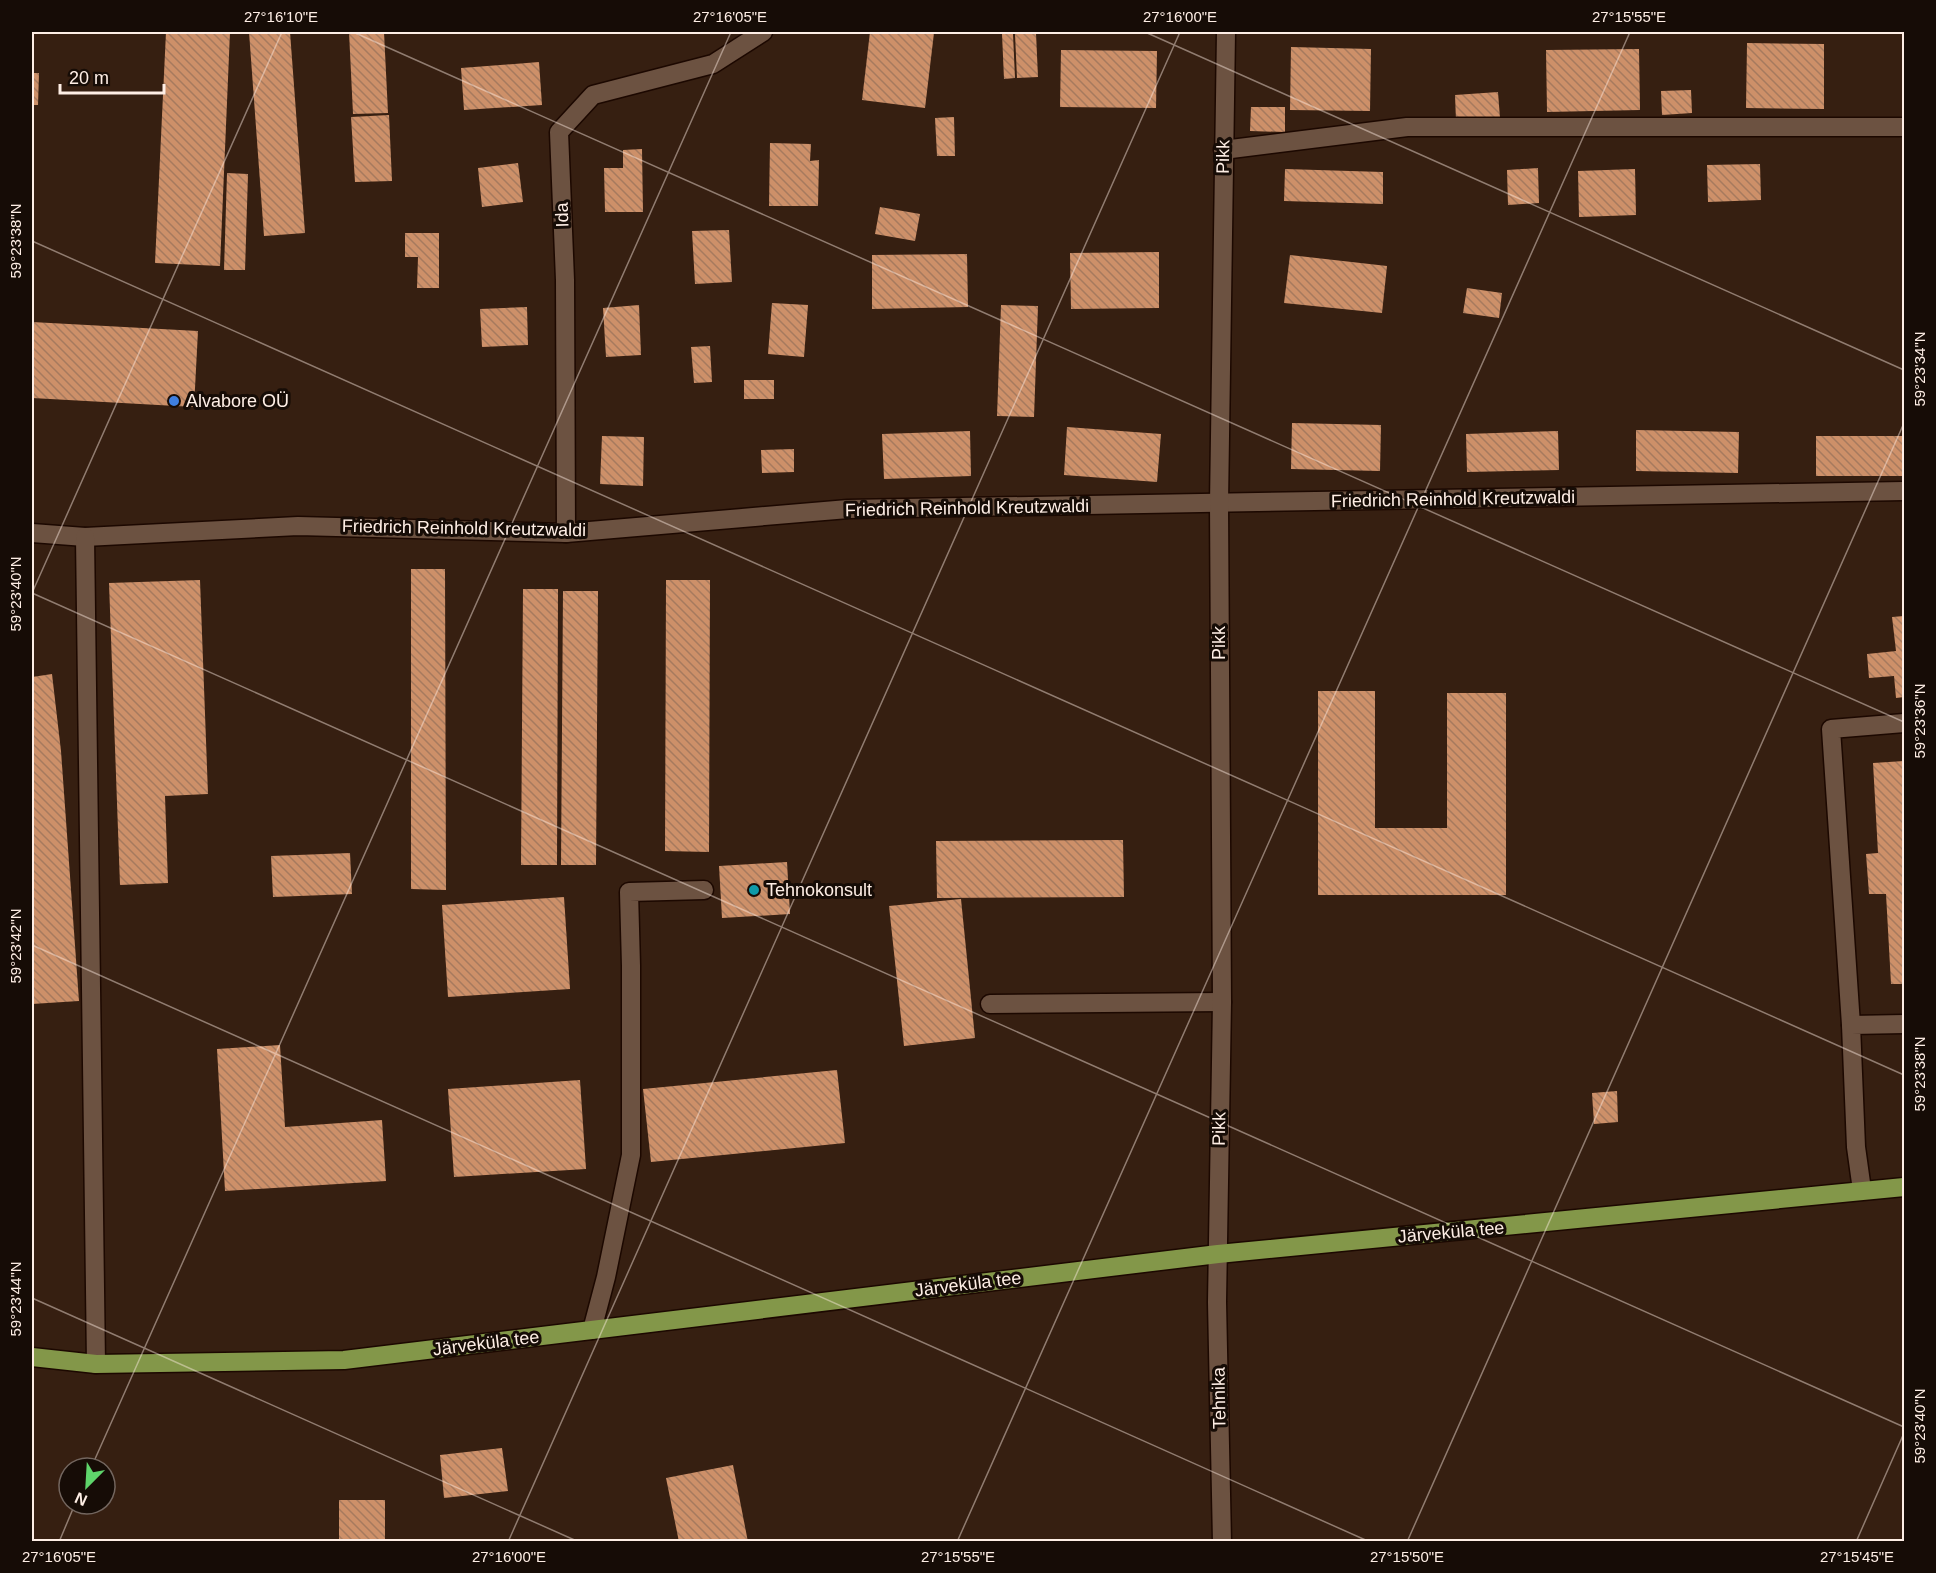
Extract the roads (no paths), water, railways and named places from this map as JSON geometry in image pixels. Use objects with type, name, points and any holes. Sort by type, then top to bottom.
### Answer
[{"type":"main road","name":"Järveküla tee","points":[[32,1357],[96,1364],[344,1360],[1218,1254],[1905,1187]]},
{"type":"street","name":"Ida","points":[[566,533],[565,280],[559,132],[593,95],[713,64],[763,32]]},
{"type":"street","name":"Pikk","points":[[1218,1254],[1222,1002],[1219,504],[1226,32]]},
{"type":"street","points":[[1223,150],[1407,127],[1905,127]]},
{"type":"street","name":"Friedrich Reinhold Kreutzwaldi","points":[[32,533],[85,537],[298,526],[566,533],[848,509],[1905,491]]},
{"type":"street","points":[[85,537],[96,1364]]},
{"type":"street","points":[[1862,1190],[1856,1147],[1851,1025],[1831,729],[1905,723]]},
{"type":"street","points":[[592,1330],[606,1277],[631,1155],[629,892],[704,890]]},
{"type":"street","points":[[990,1004],[1222,1002]]},
{"type":"street","points":[[1851,1025],[1905,1024]]},
{"type":"street","name":"Tehnika","points":[[1218,1254],[1222,1542]]},
{"type":"place","name":"Alvabore OÜ","points":[[174,401]]},
{"type":"place","name":"Tehnokonsult","points":[[754,890]]}]
